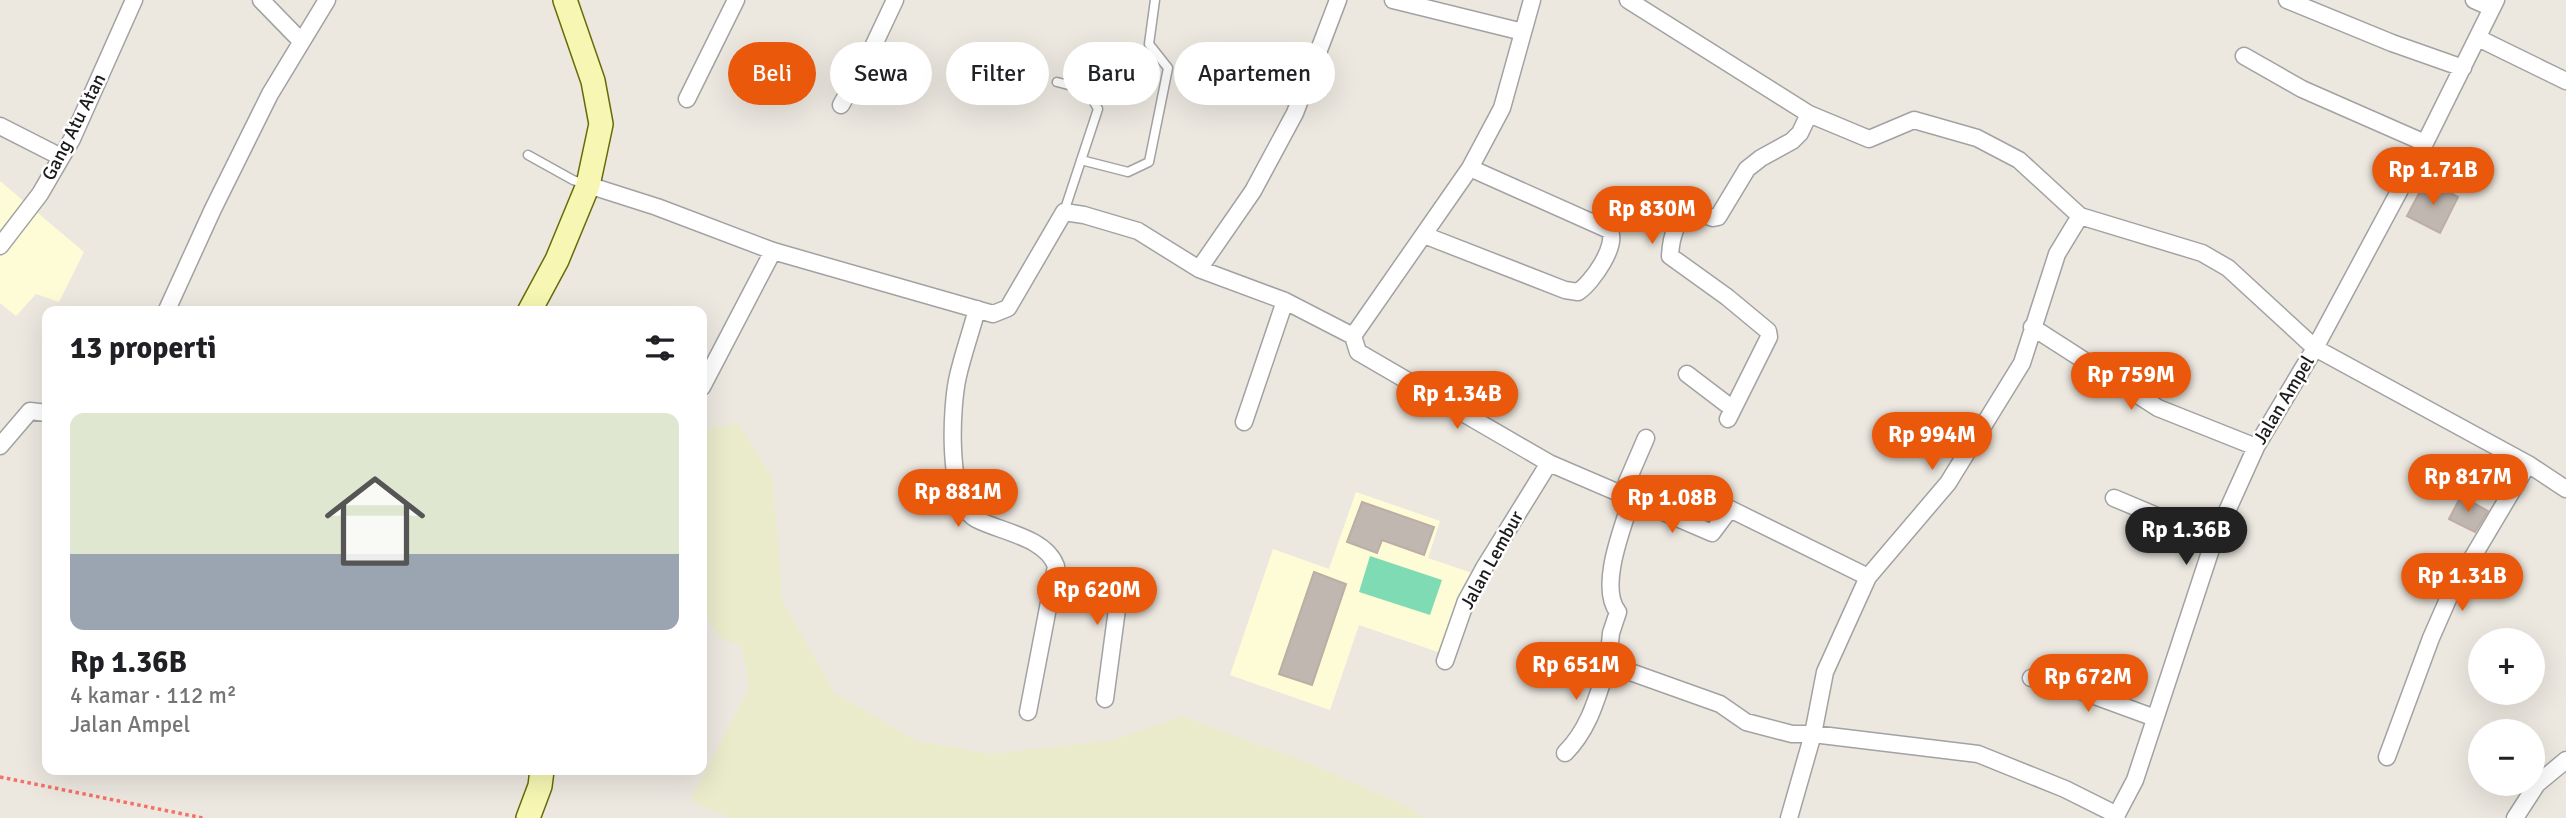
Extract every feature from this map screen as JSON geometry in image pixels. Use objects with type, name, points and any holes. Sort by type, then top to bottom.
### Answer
[{"type":"main road","points":[[532,306],[557,260],[588,185],[601,124],[593,81],[565,0]]},
{"type":"main road","points":[[528,818],[541,775]]},
{"type":"street","name":"Gang Atu Atan","points":[[0,246],[40,194],[72,139],[134,0]]},
{"type":"street","points":[[261,0],[300,40]]},
{"type":"street","points":[[169,306],[241,150],[300,40],[327,0]]},
{"type":"street","points":[[687,99],[736,0]]},
{"type":"street","points":[[875,42],[895,0]]},
{"type":"street","points":[[1199,269],[1253,191],[1295,113],[1338,0]]},
{"type":"street","points":[[1394,0],[1523,32]]},
{"type":"street","points":[[1353,336],[1470,169],[1502,108],[1532,0]]},
{"type":"street","points":[[1628,0],[1810,114],[1869,139],[1914,120],[1977,138],[2019,160],[2080,216],[2202,253],[2228,268],[2315,348],[2528,464],[2566,489]]},
{"type":"street","points":[[2287,0],[2392,43],[2463,68]]},
{"type":"street","points":[[2474,0],[2494,4]]},
{"type":"street","name":"Jalan Ampel","points":[[2116,817],[2135,780],[2214,540],[2256,447],[2315,348],[2425,143],[2494,4]]},
{"type":"street","points":[[2478,38],[2566,81]]},
{"type":"street","points":[[2244,56],[2302,89],[2425,143]]},
{"type":"street","points":[[1687,374],[1730,414],[1769,337],[1768,331],[1727,296],[1670,256],[1680,217],[1690,210],[1713,218],[1718,217],[1747,169],[1792,141],[1801,133],[1810,114]]},
{"type":"street","points":[[0,126],[61,157]]},
{"type":"street","points":[[1423,235],[1565,290],[1578,292],[1595,273],[1612,245],[1613,237],[1609,230],[1470,169]]},
{"type":"street","points":[[588,185],[657,207],[774,251],[993,314],[1008,308],[1064,212],[1138,231],[1199,269],[1285,301],[1353,336],[1359,352],[1549,463],[1712,533],[1730,509],[1868,577]]},
{"type":"street","points":[[1789,818],[1813,734],[1825,672],[1868,577],[1948,483],[2022,363],[2057,254],[2080,216]]},
{"type":"street","points":[[707,378],[774,251]]},
{"type":"street","points":[[1244,422],[1285,301]]},
{"type":"street","points":[[977,309],[957,377],[953,404],[956,488],[962,504],[972,517],[1041,547],[1052,557],[1056,566],[1028,712]]},
{"type":"street","points":[[2032,327],[2158,408],[2256,447]]},
{"type":"street","points":[[0,446],[30,411],[42,412]]},
{"type":"street","points":[[1565,753],[1579,739],[1589,720],[1608,664],[1611,633],[1618,612],[1612,605],[1610,572],[1628,497],[1627,482],[1646,438]]},
{"type":"street","name":"Jalan Lembur","points":[[1445,661],[1466,601],[1549,463]]},
{"type":"street","points":[[2387,757],[2449,597],[2528,464]]},
{"type":"street","points":[[2114,498],[2214,540]]},
{"type":"street","points":[[1053,580],[1119,594],[1105,699]]},
{"type":"street","points":[[1608,664],[1720,704],[1746,722],[1792,734],[1813,734],[1978,754],[2065,789],[2116,817]]},
{"type":"street","points":[[2031,678],[2062,684],[2155,718]]},
{"type":"street","points":[[2515,818],[2537,784],[2566,760]]},
{"type":"lane","points":[[1081,160],[1128,173],[1149,162],[1168,68],[1149,44],[1154,0]]},
{"type":"lane","points":[[1057,82],[1087,90],[1098,109],[1064,212]]},
{"type":"lane","points":[[528,155],[573,180],[588,185]]},
{"type":"path","points":[[0,778],[203,818]]},
{"type":"shaded area","points":[[0,181],[84,252],[59,302],[36,294],[16,316],[0,303]]},
{"type":"shaded area","points":[[1356,492],[1440,521],[1428,558],[1472,573],[1444,654],[1359,625],[1330,710],[1230,675],[1273,549],[1329,569]]},
{"type":"green space","points":[[738,423],[773,479],[782,600],[834,692],[916,741],[992,754],[1114,740],[1182,716],[1309,763],[1411,808],[1424,818],[731,818],[690,801],[704,775],[707,775],[707,768],[749,688],[742,647],[719,637],[707,618],[707,429]]},
{"type":"green space","points":[[1370,556],[1442,580],[1430,615],[1359,592]]},
{"type":"building","points":[[2426,180],[2458,197],[2440,233],[2407,216]]},
{"type":"building","points":[[2461,496],[2488,511],[2475,532],[2449,519]]},
{"type":"building","points":[[1362,502],[1434,527],[1424,555],[1382,540],[1377,553],[1347,542]]},
{"type":"building","points":[[1314,572],[1346,584],[1312,685],[1279,674]]}]
